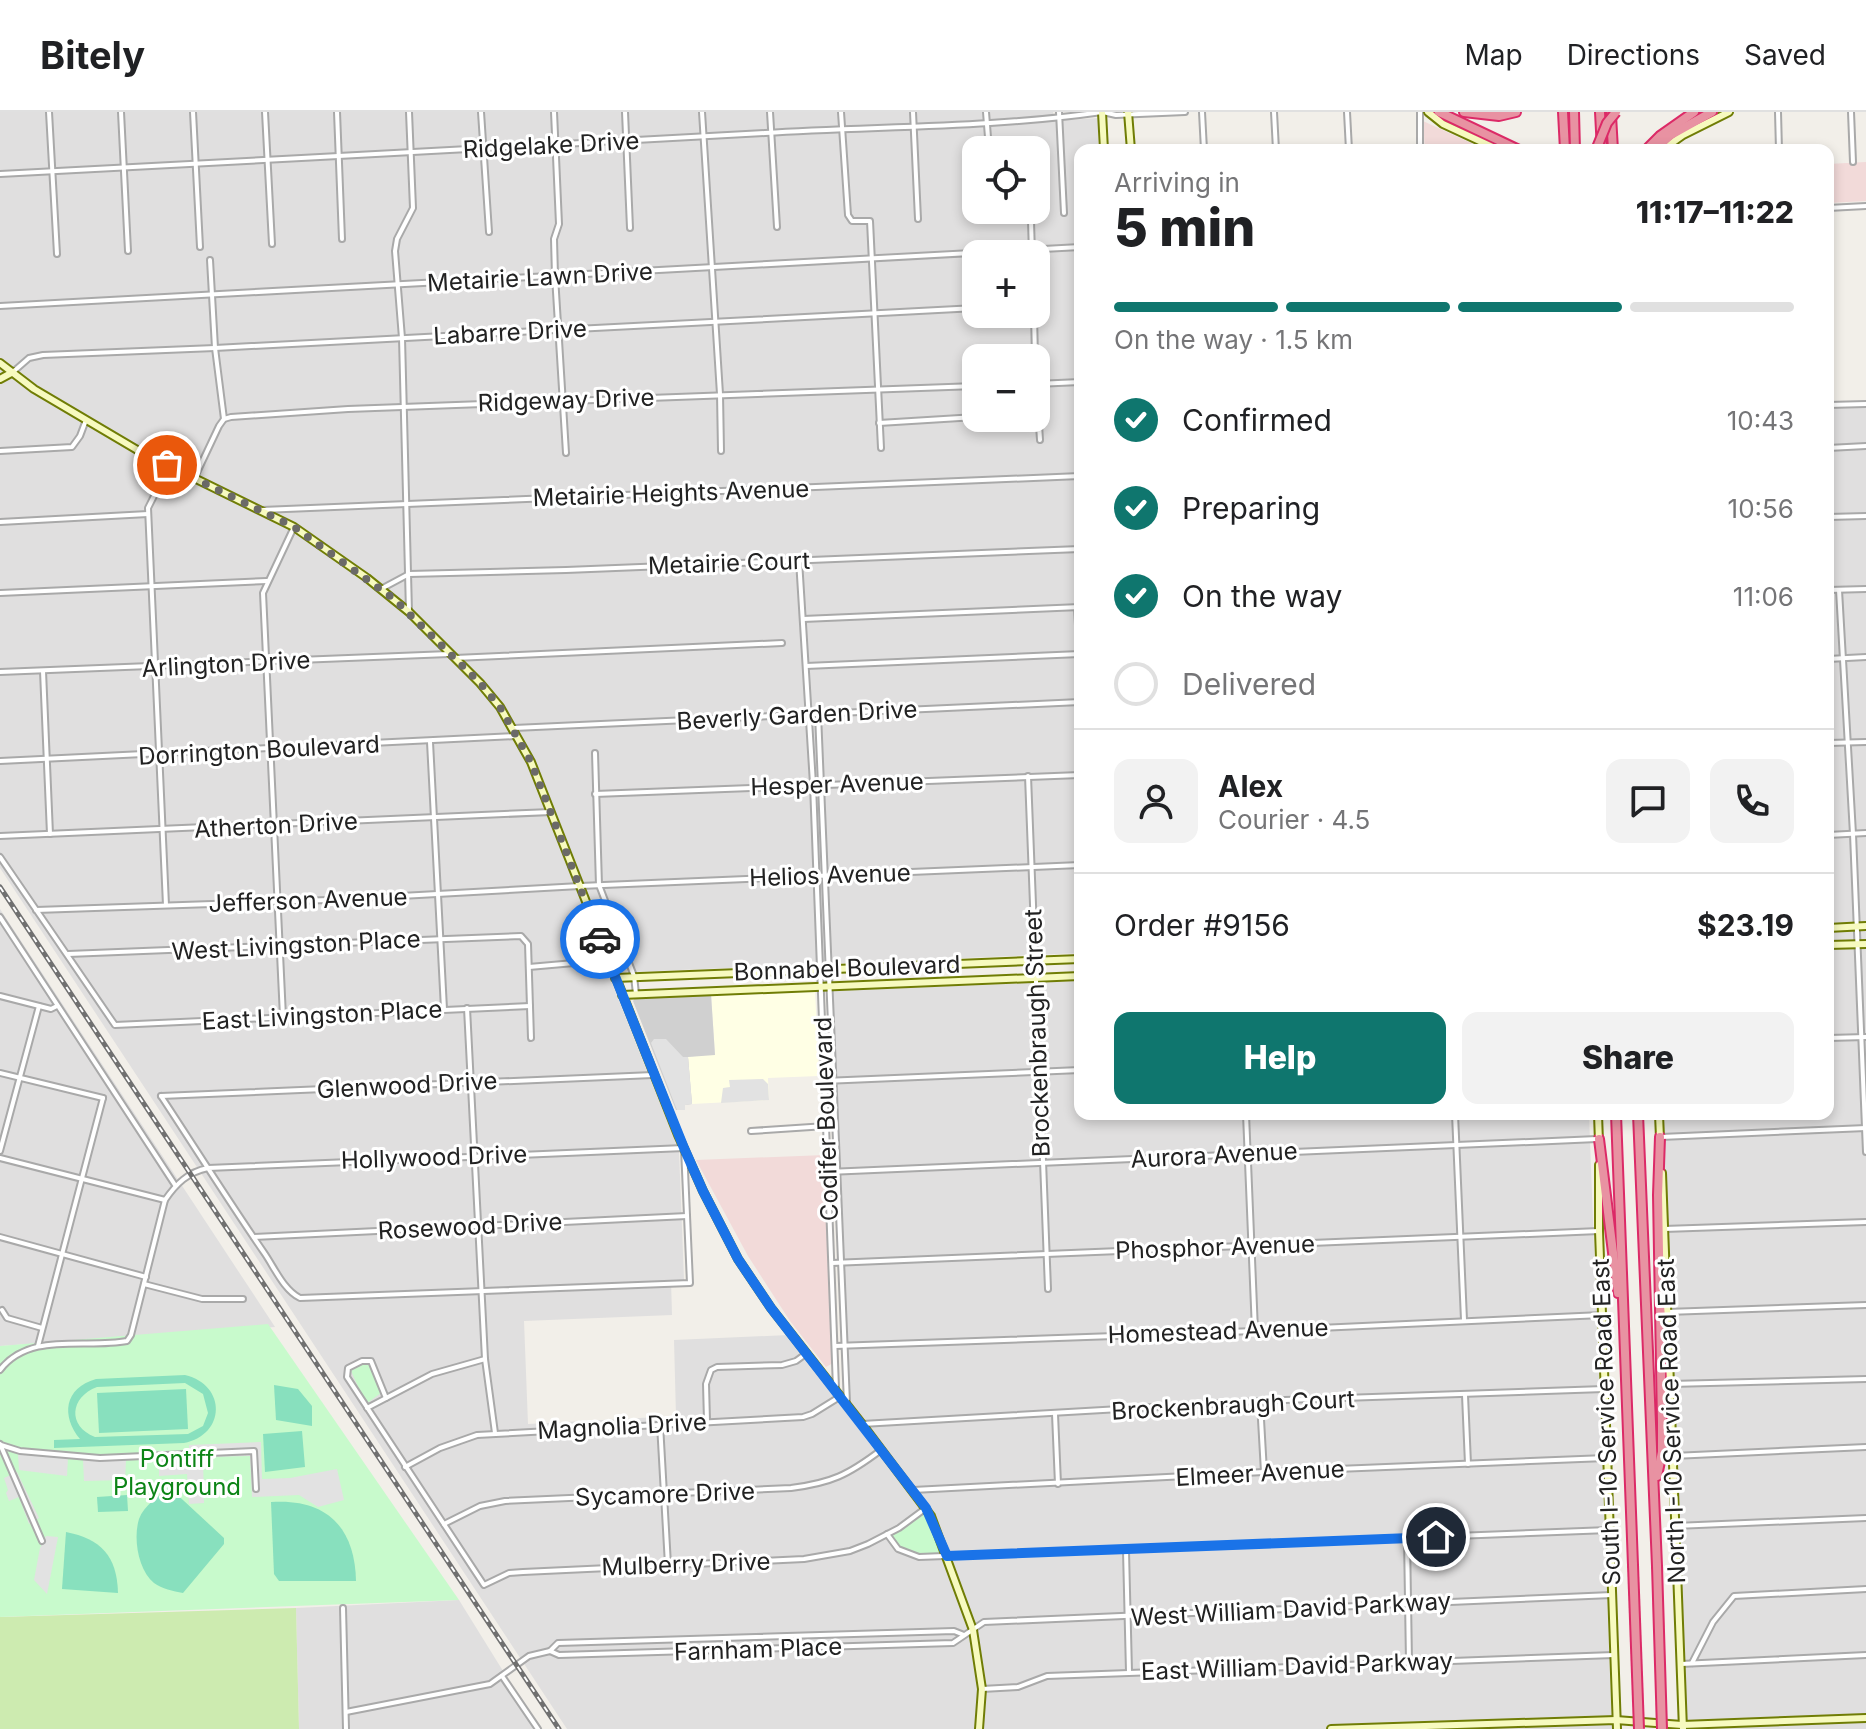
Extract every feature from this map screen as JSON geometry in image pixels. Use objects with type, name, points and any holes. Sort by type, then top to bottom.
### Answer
[{"type":"highway","points":[[1439,112],[1506,144]]},
{"type":"highway","points":[[1464,112],[1489,116],[1516,112]]},
{"type":"highway","points":[[1563,112],[1565,144]]},
{"type":"highway","points":[[1574,112],[1575,144]]},
{"type":"highway","points":[[1599,144],[1600,112]]},
{"type":"highway","points":[[1601,144],[1614,112]]},
{"type":"highway","points":[[1613,144],[1614,112]]},
{"type":"highway","points":[[1652,144],[1694,112]]},
{"type":"highway","points":[[1661,144],[1712,112]]},
{"type":"highway","points":[[1616,1120],[1639,1729]]},
{"type":"highway","points":[[1638,1120],[1662,1729]]},
{"type":"highway","points":[[1654,1492],[1662,1452],[1660,1137]]},
{"type":"highway","points":[[1599,1139],[1625,1355]]},
{"type":"main road","points":[[1102,112],[1104,144]]},
{"type":"main road","points":[[1428,112],[1443,124],[1486,144]]},
{"type":"main road","points":[[1670,144],[1729,112]]},
{"type":"main road","points":[[1128,113],[1131,144]]},
{"type":"main road","points":[[0,363],[34,389],[86,420],[194,479],[294,527],[409,612],[500,707],[518,736],[551,812],[684,1148],[738,1259],[771,1308],[926,1508],[973,1630],[982,1689],[979,1729]]},
{"type":"main road","points":[[0,379],[13,372]]},
{"type":"main road","points":[[1834,928],[1866,926]]},
{"type":"main road","points":[[1834,945],[1862,944]]},
{"type":"main road","name":"Bonnabel Boulevard","points":[[615,978],[1074,959]]},
{"type":"main road","name":"Bonnabel Boulevard","points":[[622,995],[1074,976]]},
{"type":"main road","name":"South I-10 Service Road East","points":[[1598,1120],[1599,1231],[1617,1729]]},
{"type":"main road","name":"North I-10 Service Road East","points":[[1659,1120],[1682,1727]]},
{"type":"main road","points":[[1331,1729],[1616,1720],[1682,1727],[1866,1718]]},
{"type":"street","points":[[49,112],[57,254]]},
{"type":"street","points":[[121,112],[128,251]]},
{"type":"street","points":[[193,112],[200,247]]},
{"type":"street","points":[[265,112],[272,244]]},
{"type":"street","points":[[337,112],[342,239]]},
{"type":"street","points":[[409,112],[413,208],[395,244],[402,338],[409,612]]},
{"type":"street","points":[[481,112],[489,232]]},
{"type":"street","points":[[554,112],[559,224],[554,239],[555,276],[566,453]]},
{"type":"street","points":[[625,112],[630,228]]},
{"type":"street","points":[[702,112],[721,451]]},
{"type":"street","points":[[770,112],[777,227]]},
{"type":"street","points":[[841,112],[848,217],[854,222],[870,221],[881,448]]},
{"type":"street","points":[[913,112],[918,219]]},
{"type":"street","points":[[986,112],[988,136]]},
{"type":"street","name":"Ridgelake Drive","points":[[0,174],[484,150],[987,121],[1059,114],[1185,112]]},
{"type":"street","points":[[1202,112],[1204,144]]},
{"type":"street","points":[[1274,112],[1276,144]]},
{"type":"street","points":[[1347,112],[1349,144]]},
{"type":"street","points":[[1420,112],[1420,144]]},
{"type":"street","points":[[1778,112],[1779,144]]},
{"type":"street","points":[[1851,112],[1853,162]]},
{"type":"street","points":[[1059,114],[1064,213]]},
{"type":"street","points":[[1834,208],[1866,206]]},
{"type":"street","name":"Metairie Lawn Drive","points":[[1050,250],[1074,248]]},
{"type":"street","name":"Metairie Lawn Drive","points":[[0,306],[962,255]]},
{"type":"street","points":[[194,479],[224,419],[215,348],[210,260]]},
{"type":"street","name":"Labarre Drive","points":[[13,372],[29,358],[43,355],[962,309]]},
{"type":"street","points":[[1050,382],[1074,382]]},
{"type":"street","name":"Ridgeway Drive","points":[[224,419],[249,415],[562,400],[962,386]]},
{"type":"street","points":[[1834,405],[1866,404]]},
{"type":"street","points":[[879,423],[962,418]]},
{"type":"street","points":[[0,451],[72,447],[86,420]]},
{"type":"street","points":[[1039,432],[1040,440]]},
{"type":"street","points":[[1834,448],[1866,446]]},
{"type":"street","points":[[166,905],[148,506],[169,466]]},
{"type":"street","name":"Metairie Heights Avenue","points":[[262,510],[1074,476]]},
{"type":"street","points":[[0,522],[148,514]]},
{"type":"street","points":[[1834,517],[1866,516]]},
{"type":"street","points":[[283,1017],[264,588],[294,527]]},
{"type":"street","name":"Metairie Court","points":[[381,589],[409,574],[1074,549]]},
{"type":"street","name":"Codifer Boulevard","points":[[799,560],[813,784],[838,1393]]},
{"type":"street","points":[[0,593],[267,581]]},
{"type":"street","points":[[1834,590],[1866,589]]},
{"type":"street","points":[[1839,590],[1857,927],[1862,944],[1866,1152]]},
{"type":"street","points":[[803,619],[1074,607]]},
{"type":"street","name":"Arlington Drive","points":[[0,672],[782,643]]},
{"type":"street","points":[[806,666],[1074,654]]},
{"type":"street","points":[[1834,659],[1866,657]]},
{"type":"street","points":[[43,671],[50,834]]},
{"type":"street","name":"Beverly Garden Drive","points":[[514,728],[1074,702]]},
{"type":"street","name":"Codifer Boulevard","points":[[818,714],[847,1404]]},
{"type":"street","name":"Dorrington Boulevard","points":[[0,761],[518,736]]},
{"type":"street","points":[[430,742],[444,1009]]},
{"type":"street","points":[[1834,743],[1866,742]]},
{"type":"street","points":[[595,753],[599,885],[634,976],[636,994]]},
{"type":"street","name":"Hesper Avenue","points":[[595,794],[1074,775]]},
{"type":"street","name":"Brockenbraugh Street","points":[[1028,776],[1048,1289]]},
{"type":"street","name":"Atherton Drive","points":[[0,836],[551,812]]},
{"type":"street","points":[[1834,835],[1866,833]]},
{"type":"street","points":[[0,857],[68,954]]},
{"type":"street","name":"Helios Avenue","points":[[580,886],[1074,865]]},
{"type":"street","name":"Jefferson Avenue","points":[[36,910],[439,895],[580,886]]},
{"type":"street","points":[[0,1370],[8,1360],[38,1346],[124,1342],[131,1335],[165,1200],[175,1185],[1,920]]},
{"type":"street","name":"West Livingston Place","points":[[68,954],[516,935],[528,944],[529,967]]},
{"type":"street","name":"East Livingston Place","points":[[68,954],[115,1025],[530,1006]]},
{"type":"street","points":[[531,1038],[529,967],[608,960]]},
{"type":"street","points":[[0,996],[51,1009],[57,1006]]},
{"type":"street","points":[[0,1151],[39,1006]]},
{"type":"street","points":[[467,1008],[485,1359],[495,1433]]},
{"type":"street","points":[[1834,1038],[1864,1037]]},
{"type":"street","points":[[824,1081],[1074,1070]]},
{"type":"street","points":[[0,1073],[103,1098],[115,1093]]},
{"type":"street","name":"Glenwood Drive","points":[[208,1168],[161,1096],[653,1075]]},
{"type":"street","points":[[38,1346],[103,1098]]},
{"type":"street","points":[[1246,1120],[1255,1331]]},
{"type":"street","points":[[1455,1120],[1464,1320]]},
{"type":"street","points":[[751,1131],[826,1126]]},
{"type":"street","points":[[1660,1137],[1866,1128]]},
{"type":"street","name":"Aurora Avenue","points":[[828,1172],[1599,1139]]},
{"type":"street","points":[[208,1168],[290,1291],[300,1298],[481,1292],[690,1283],[684,1148]]},
{"type":"street","name":"Hollywood Drive","points":[[175,1185],[196,1171],[208,1168],[684,1148]]},
{"type":"street","points":[[0,1158],[165,1200]]},
{"type":"street","name":"Rosewood Drive","points":[[253,1237],[687,1216]]},
{"type":"street","points":[[1664,1229],[1866,1222]]},
{"type":"street","name":"Phosphor Avenue","points":[[832,1263],[1599,1231]]},
{"type":"street","points":[[0,1237],[146,1277]]},
{"type":"street","points":[[144,1284],[202,1299],[243,1299]]},
{"type":"street","points":[[1667,1312],[1866,1305]]},
{"type":"street","points":[[2,1310],[7,1318],[42,1328]]},
{"type":"street","name":"Homestead Avenue","points":[[835,1346],[1602,1315]]},
{"type":"street","points":[[707,1421],[706,1384],[711,1370],[717,1367],[790,1364],[807,1353]]},
{"type":"street","points":[[367,1408],[432,1374],[485,1359]]},
{"type":"street","points":[[386,1398],[368,1360],[348,1368],[347,1377],[444,1524]]},
{"type":"street","points":[[1670,1384],[1866,1379]]},
{"type":"street","name":"Brockenbraugh Court","points":[[862,1424],[1259,1401],[1604,1389]]},
{"type":"street","name":"Magnolia Drive","points":[[405,1467],[450,1443],[495,1433],[803,1417],[838,1393]]},
{"type":"street","points":[[1465,1395],[1468,1464]]},
{"type":"street","points":[[1259,1401],[1264,1472]]},
{"type":"street","points":[[1055,1414],[1058,1484]]},
{"type":"street","points":[[660,1424],[668,1565]]},
{"type":"street","points":[[0,1444],[20,1451],[100,1458],[254,1451],[256,1489]]},
{"type":"street","points":[[0,1444],[42,1541]]},
{"type":"street","points":[[1673,1456],[1866,1447]]},
{"type":"street","name":"Sycamore Drive","points":[[444,1524],[480,1506],[505,1501],[815,1485],[854,1471],[881,1450]]},
{"type":"street","name":"Elmeer Avenue","points":[[913,1490],[1607,1458]]},
{"type":"street","name":"Mulberry Drive","points":[[444,1524],[484,1585],[509,1573],[804,1559],[850,1551],[887,1534],[926,1508]]},
{"type":"street","points":[[1675,1526],[1866,1518]]},
{"type":"street","points":[[887,1534],[898,1549],[911,1556],[947,1556],[1609,1530]]},
{"type":"street","points":[[1407,1538],[1409,1662]]},
{"type":"street","points":[[1125,1550],[1129,1672]]},
{"type":"street","points":[[1692,1663],[1713,1622],[1734,1596],[1866,1589]]},
{"type":"street","name":"West William David Parkway","points":[[973,1630],[984,1622],[1612,1595]]},
{"type":"street","points":[[343,1608],[346,1729]]},
{"type":"street","name":"Farnham Place","points":[[550,1651],[559,1655],[953,1643],[973,1630]]},
{"type":"street","name":"Farnham Place","points":[[346,1712],[490,1684],[529,1656],[550,1651],[558,1643],[954,1631],[964,1635]]},
{"type":"street","name":"East William David Parkway","points":[[982,1689],[1018,1687],[1047,1676],[1614,1655]]},
{"type":"street","points":[[1680,1664],[1866,1655]]},
{"type":"street","points":[[502,1676],[538,1729]]},
{"type":"street","points":[[1833,1719],[1833,1729]]},
{"type":"shaded area","points":[[0,112],[1053,112],[1054,121],[1098,118],[1098,144],[1074,144],[1074,953],[608,973],[679,1151],[684,1280],[671,1280],[672,1315],[524,1321],[528,1424],[676,1416],[674,1340],[788,1335],[850,1416],[833,991],[1074,981],[1074,1120],[1589,1120],[1612,1729],[567,1729],[0,868]]},
{"type":"shaded area","points":[[1423,121],[1473,144],[1425,144]]},
{"type":"shaded area","points":[[1866,162],[1866,201],[1834,203],[1834,164]]},
{"type":"shaded area","points":[[1866,403],[1866,1729],[1686,1729],[1663,1120],[1834,1120],[1834,405]]},
{"type":"shaded area","points":[[0,909],[275,1327],[0,1346]]},
{"type":"shaded area","points":[[815,990],[819,1076],[768,1078],[769,1100],[692,1104],[688,1057],[715,1054],[711,994]]},
{"type":"shaded area","points":[[711,994],[715,1055],[688,1057],[692,1104],[685,1105],[685,1110],[676,1110],[633,1001],[636,997]]},
{"type":"shaded area","points":[[654,1039],[666,1039],[683,1057],[688,1057],[692,1104],[685,1105],[685,1110],[677,1110],[651,1043]]},
{"type":"shaded area","points":[[763,1079],[768,1084],[769,1100],[721,1103],[723,1088],[730,1087],[729,1080]]},
{"type":"shaded area","points":[[825,1155],[833,1363],[826,1367],[790,1321],[748,1256],[696,1160]]},
{"type":"shaded area","points":[[261,1442],[262,1479],[290,1478],[337,1469],[344,1500],[318,1507],[299,1495],[252,1497],[250,1456],[203,1457],[204,1503],[189,1504],[187,1474],[159,1476],[159,1459],[189,1458],[189,1445]]},
{"type":"shaded area","points":[[18,1454],[68,1458],[67,1476],[19,1470]]},
{"type":"shaded area","points":[[83,1460],[126,1460],[125,1480],[84,1481]]},
{"type":"shaded area","points":[[17,1472],[39,1518],[29,1524],[19,1497],[9,1501],[6,1493],[4,1478]]},
{"type":"shaded area","points":[[46,1536],[58,1537],[47,1594],[34,1580],[40,1548]]},
{"type":"shaded area","points":[[459,1600],[539,1729],[299,1729],[296,1608]]},
{"type":"green space","name":"Pontiff Playground","points":[[268,1324],[459,1600],[0,1617],[0,1346]]},
{"type":"green space","points":[[368,1363],[381,1393],[366,1404],[351,1371]]},
{"type":"green space","points":[[185,1375],[199,1380],[208,1389],[214,1399],[214,1421],[198,1438],[184,1443],[54,1448],[54,1440],[80,1439],[70,1421],[69,1404],[77,1389],[96,1379]],"holes":[[[185,1383],[203,1394],[208,1413],[203,1426],[188,1434],[95,1437],[86,1432],[76,1419],[75,1412],[81,1397],[97,1387]]]},
{"type":"green space","points":[[274,1385],[298,1389],[312,1406],[312,1426],[276,1420]]},
{"type":"green space","points":[[186,1389],[188,1429],[99,1433],[97,1393]]},
{"type":"green space","points":[[302,1431],[305,1467],[265,1472],[263,1434]]},
{"type":"green space","points":[[170,1488],[224,1538],[224,1544],[183,1593],[154,1583],[144,1570],[137,1544],[141,1514]]},
{"type":"green space","points":[[127,1495],[128,1511],[98,1512],[97,1497]]},
{"type":"green space","points":[[271,1502],[307,1505],[334,1520],[350,1545],[356,1581],[279,1581],[274,1574]]},
{"type":"green space","points":[[926,1508],[947,1556],[913,1555],[900,1548],[887,1534]]},
{"type":"green space","points":[[66,1532],[89,1539],[105,1551],[114,1569],[118,1593],[62,1589]]},
{"type":"green space","points":[[296,1608],[299,1729],[0,1729],[0,1617]]},
{"type":"railway","points":[[0,887],[559,1729]]},
{"type":"way so far","points":[[167,465],[294,527],[394,599],[480,683],[500,707],[531,762],[600,939]]},
{"type":"route","points":[[600,939],[684,1148],[738,1259],[771,1308],[926,1508],[947,1556],[1436,1537]]}]
